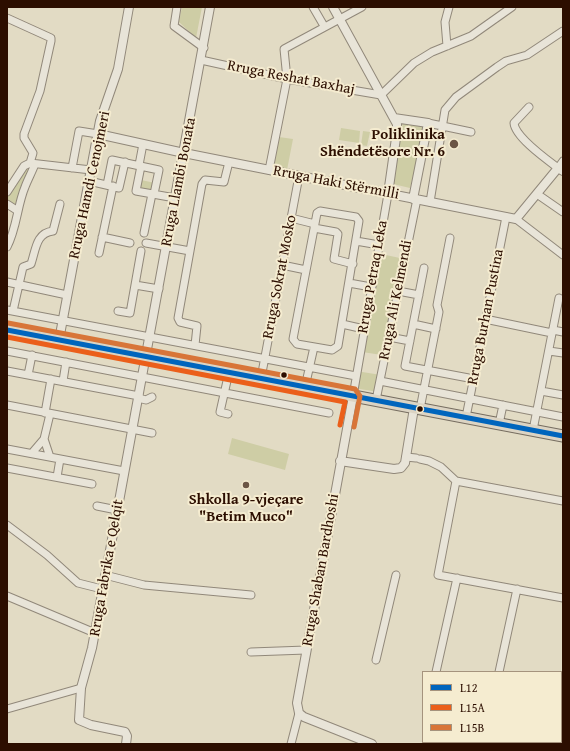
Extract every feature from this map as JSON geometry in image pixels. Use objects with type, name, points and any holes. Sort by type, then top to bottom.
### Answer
[{"type":"main road","points":[[7,330],[563,436]]},
{"type":"street","name":"Rruga Hamdi Cenojmeri","points":[[59,340],[100,121],[118,69],[129,7]]},
{"type":"street","points":[[177,7],[174,26],[204,48]]},
{"type":"street","name":"Rruga Llambi Bonata","points":[[146,356],[204,48],[210,7]]},
{"type":"street","points":[[313,7],[324,26]]},
{"type":"street","name":"Rruga Petraq Leka","points":[[333,7],[394,118],[397,131],[388,194],[353,396]]},
{"type":"street","points":[[270,170],[287,79],[284,48],[362,7]]},
{"type":"street","points":[[447,46],[445,22],[449,7]]},
{"type":"street","points":[[381,95],[414,63],[447,46],[471,36],[512,7]]},
{"type":"street","points":[[7,18],[44,34],[50,38],[51,41],[40,90],[24,134],[24,138],[33,153],[31,177],[25,185],[14,233],[7,247]]},
{"type":"street","points":[[430,202],[443,126],[442,118],[445,110],[456,97],[501,64],[527,55],[563,31]]},
{"type":"street","name":"Rruga Reshat Baxhaj","points":[[201,60],[287,79],[381,95]]},
{"type":"street","points":[[516,219],[561,167],[525,140],[514,125],[517,119],[529,107]]},
{"type":"street","points":[[394,118],[471,132]]},
{"type":"street","points":[[415,199],[428,123]]},
{"type":"street","points":[[72,168],[79,131],[98,134]]},
{"type":"street","name":"Rruga Haki Stërmilli","points":[[98,134],[184,153],[516,219],[563,255]]},
{"type":"street","points":[[143,144],[136,191],[175,198]]},
{"type":"street","points":[[99,253],[110,186],[112,160],[159,170],[144,233]]},
{"type":"street","points":[[89,181],[119,188],[125,162]]},
{"type":"street","points":[[195,345],[197,326],[180,322],[178,318],[190,251],[204,181],[224,182],[229,162]]},
{"type":"street","points":[[7,192],[24,166],[32,163],[92,170]]},
{"type":"street","name":"Rruga Sokrat Mosko","points":[[261,378],[299,176]]},
{"type":"street","points":[[537,194],[563,212]]},
{"type":"street","name":"Rruga Ali Kelmendi","points":[[376,400],[415,199]]},
{"type":"street","points":[[7,204],[18,211]]},
{"type":"street","points":[[60,204],[53,230],[45,232],[40,236],[31,264],[23,267],[10,311],[356,376]]},
{"type":"street","points":[[319,211],[357,218],[359,222],[338,346],[332,350],[297,344],[293,339],[314,226],[317,213],[319,211]]},
{"type":"street","name":"Rruga Burhan Pustina","points":[[466,418],[506,217]]},
{"type":"street","points":[[291,218],[336,232],[338,234],[334,259],[353,264]]},
{"type":"street","points":[[102,237],[130,243]]},
{"type":"street","points":[[340,461],[398,469],[403,466],[417,408],[424,390],[439,312],[437,305],[450,238]]},
{"type":"street","points":[[356,241],[379,245]]},
{"type":"street","points":[[146,243],[190,251]]},
{"type":"street","points":[[118,311],[130,313],[141,251]]},
{"type":"street","points":[[282,265],[306,270]]},
{"type":"street","points":[[424,268],[405,366],[474,379]]},
{"type":"street","points":[[7,282],[68,295]]},
{"type":"street","points":[[349,283],[371,287]]},
{"type":"street","points":[[135,285],[159,289]]},
{"type":"street","points":[[398,291],[418,295]]},
{"type":"street","points":[[534,430],[559,298]]},
{"type":"street","points":[[485,319],[563,332]]},
{"type":"street","points":[[342,324],[364,329]]},
{"type":"street","points":[[413,324],[436,329]]},
{"type":"street","points":[[389,337],[410,341]]},
{"type":"street","points":[[305,387],[314,347]]},
{"type":"street","points":[[549,350],[563,353]]},
{"type":"street","points":[[7,351],[329,413]]},
{"type":"street","points":[[28,375],[32,356]]},
{"type":"street","name":"Rruga Fabrika e Qelqit","points":[[126,744],[127,736],[125,732],[91,725],[79,720],[78,716],[81,688],[95,633],[146,356]]},
{"type":"street","points":[[63,381],[66,362]]},
{"type":"street","points":[[7,371],[63,381],[146,400],[152,397]]},
{"type":"street","points":[[228,414],[220,412],[229,372]]},
{"type":"street","points":[[50,457],[44,439],[51,379]]},
{"type":"street","points":[[380,381],[563,417]]},
{"type":"street","points":[[541,391],[563,395]]},
{"type":"street","name":"Rruga Shaban Bardhoshi","points":[[291,744],[299,713],[298,703],[306,650],[353,396]]},
{"type":"street","points":[[7,405],[152,433]]},
{"type":"street","points":[[499,424],[503,405]]},
{"type":"street","points":[[32,454],[44,439]]},
{"type":"street","points":[[7,449],[124,471]]},
{"type":"street","points":[[406,457],[429,461],[441,467],[456,481],[563,501]]},
{"type":"street","points":[[57,477],[60,459]]},
{"type":"street","points":[[7,468],[92,484]]},
{"type":"street","points":[[456,481],[438,575],[563,598]]},
{"type":"street","points":[[97,506],[117,510]]},
{"type":"street","points":[[7,525],[47,555],[78,583],[102,589]]},
{"type":"street","points":[[105,574],[144,585],[251,595]]},
{"type":"street","points":[[376,660],[396,575]]},
{"type":"street","points":[[436,671],[457,578]]},
{"type":"street","points":[[499,671],[517,589]]},
{"type":"street","points":[[7,596],[95,633]]},
{"type":"street","points":[[251,652],[306,650]]},
{"type":"street","points":[[7,709],[81,688]]},
{"type":"street","points":[[299,713],[313,722],[362,742],[372,744]]},
{"type":"green space","points":[[182,7],[202,7],[196,38],[179,22]]},
{"type":"green space","points":[[403,122],[425,126],[410,188],[393,184]]},
{"type":"green space","points":[[341,128],[360,131],[359,143],[339,140]]},
{"type":"green space","points":[[363,131],[370,132],[367,146],[361,145]]},
{"type":"green space","points":[[279,137],[293,139],[287,170],[273,167]]},
{"type":"green space","points":[[27,167],[30,167],[17,206],[7,200],[7,196]]},
{"type":"green space","points":[[141,180],[155,183],[153,191],[139,189]]},
{"type":"green space","points":[[381,254],[400,258],[382,355],[362,352]]},
{"type":"green space","points":[[356,371],[381,375],[378,392],[354,388]]},
{"type":"green space","points":[[232,438],[289,454],[285,470],[228,454]]},
{"type":"transit line","name":"L15B","points":[[8,323],[355,389],[360,396],[354,427]]},
{"type":"transit line","name":"L12","points":[[7,330],[563,436]]},
{"type":"transit line","name":"L15A","points":[[7,337],[345,402],[340,425]]},
{"type":"place","name":"Poliklinika Shëndetësore Nr. 6","points":[[454,144]]},
{"type":"place","name":"Shkolla 9-vjeçare \"Betim Muco\"","points":[[246,485]]}]
